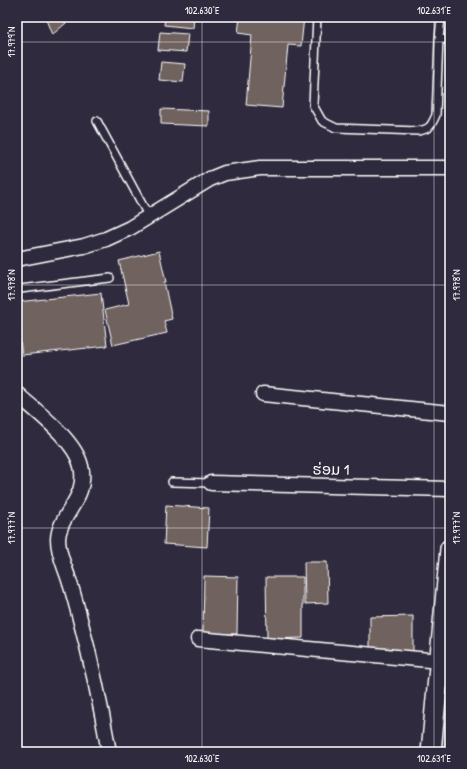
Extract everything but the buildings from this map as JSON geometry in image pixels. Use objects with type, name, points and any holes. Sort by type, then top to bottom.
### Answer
[{"type":"street","points":[[17,259],[84,246],[106,239],[130,228],[210,179],[225,173],[260,168],[450,168]]},
{"type":"street","points":[[17,394],[65,438],[78,458],[81,466],[82,479],[80,491],[60,529],[58,539],[62,562],[69,580],[82,625],[98,694],[109,752]]},
{"type":"street","points":[[263,394],[450,413]]},
{"type":"street","name":"ຮ່ອມ 1","points":[[211,483],[450,489]]},
{"type":"street","points":[[431,752],[450,549]]},
{"type":"street","points":[[198,639],[440,661]]},
{"type":"lane","points":[[317,17],[313,105],[322,121],[336,128],[418,131],[425,130],[432,126],[436,115],[441,17]]},
{"type":"lane","points":[[439,39],[450,40]]},
{"type":"lane","points":[[97,121],[149,217]]},
{"type":"lane","points":[[17,288],[20,289],[110,278]]},
{"type":"lane","points":[[172,482],[211,483]]},
{"type":"green space","points":[[450,648],[450,752],[440,752]]}]
